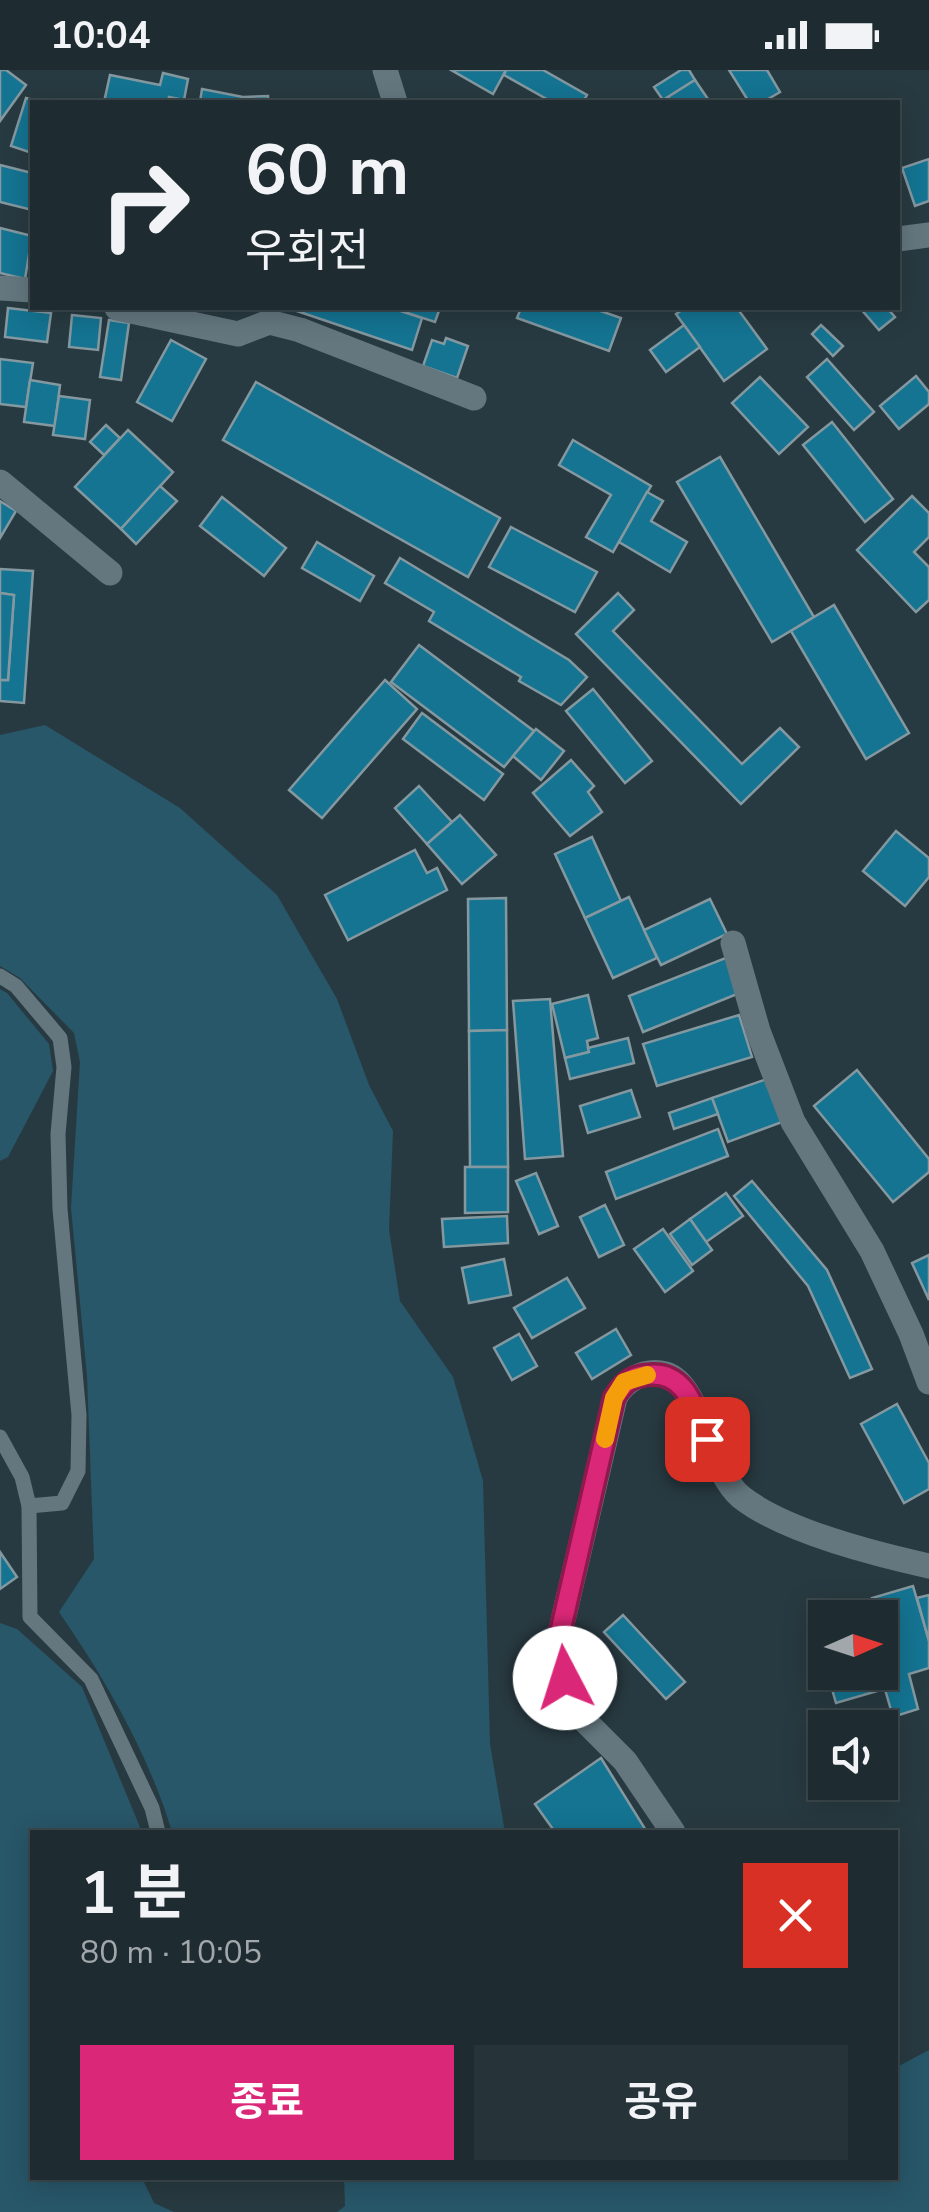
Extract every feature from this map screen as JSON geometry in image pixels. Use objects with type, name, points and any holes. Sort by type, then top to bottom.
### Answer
[{"type":"street","points":[[386,70],[394,100]]},
{"type":"street","points":[[900,239],[929,235]]},
{"type":"street","points":[[0,288],[30,290]]},
{"type":"street","points":[[126,310],[238,334],[269,322],[300,330],[474,398]]},
{"type":"street","points":[[0,482],[110,572]]},
{"type":"street","points":[[733,943],[758,1031],[793,1122],[872,1251],[929,1382]]},
{"type":"street","points":[[672,1830],[624,1762],[580,1715],[565,1678],[560,1633],[614,1398],[624,1382],[641,1375],[664,1373],[682,1384],[720,1470],[738,1495],[767,1513],[866,1552],[929,1566]]},
{"type":"lane","points":[[0,976],[16,986],[60,1038],[64,1067],[58,1134],[79,1415],[78,1471],[62,1503],[29,1506]]},
{"type":"lane","points":[[0,1437],[22,1477],[29,1506],[30,1618],[91,1679],[152,1808],[158,1830]]},
{"type":"shaded area","points":[[45,725],[180,808],[277,895],[337,999],[369,1085],[393,1131],[389,1230],[400,1301],[453,1377],[483,1481],[490,1744],[506,1830],[171,1830],[151,1774],[124,1718],[59,1612],[94,1559],[87,1376],[71,1208],[80,1062],[74,1033],[20,978],[0,966],[0,735]]},
{"type":"shaded area","points":[[0,989],[49,1044],[53,1071],[8,1157],[0,1161]]},
{"type":"shaded area","points":[[0,1623],[17,1629],[82,1687],[141,1830],[30,1830],[30,2180],[143,2180],[154,2203],[174,2212],[0,2212]]},
{"type":"shaded area","points":[[929,2050],[929,2212],[337,2212],[345,2206],[344,2180],[898,2180],[898,2066]]},
{"type":"building","points":[[0,70],[26,85],[0,121]]},
{"type":"building","points":[[451,70],[506,70],[493,94]]},
{"type":"building","points":[[506,70],[543,70],[587,95],[584,100],[548,100],[504,75]]},
{"type":"building","points":[[681,70],[689,70],[695,80],[663,100],[654,87]]},
{"type":"building","points":[[729,70],[767,70],[780,92],[766,100],[748,100]]},
{"type":"building","points":[[163,73],[188,79],[184,100],[104,100],[110,75],[160,85]]},
{"type":"building","points":[[695,80],[709,100],[670,100],[668,97]]},
{"type":"building","points":[[202,89],[243,97],[268,96],[268,100],[200,100]]},
{"type":"building","points":[[26,98],[32,100],[30,152],[11,146]]},
{"type":"building","points":[[929,159],[929,201],[915,206],[902,168]]},
{"type":"building","points":[[0,165],[30,172],[30,210],[0,202]]},
{"type":"building","points":[[0,228],[30,236],[25,279],[0,273]]},
{"type":"building","points":[[8,308],[51,313],[47,342],[5,337]]},
{"type":"building","points":[[294,310],[398,310],[422,318],[412,350]]},
{"type":"building","points":[[398,310],[439,310],[435,322]]},
{"type":"building","points":[[520,310],[598,310],[621,318],[609,351],[517,318]]},
{"type":"building","points":[[682,310],[738,310],[767,349],[724,381],[676,314]]},
{"type":"building","points":[[862,310],[889,310],[895,317],[879,330]]},
{"type":"building","points":[[72,315],[101,318],[98,350],[69,347]]},
{"type":"building","points":[[109,320],[129,323],[121,380],[100,377]]},
{"type":"building","points":[[684,325],[700,347],[666,372],[650,350]]},
{"type":"building","points":[[821,325],[843,346],[833,356],[812,334]]},
{"type":"building","points":[[446,338],[468,346],[457,378],[423,366],[432,340],[444,344]]},
{"type":"building","points":[[171,340],[206,359],[172,421],[137,402]]},
{"type":"building","points":[[0,359],[33,363],[26,407],[0,404]]},
{"type":"building","points":[[827,359],[874,412],[854,430],[807,377]]},
{"type":"building","points":[[916,376],[929,392],[929,404],[899,429],[880,406]]},
{"type":"building","points":[[760,377],[808,427],[779,454],[732,403]]},
{"type":"building","points":[[30,380],[60,385],[55,426],[24,422]]},
{"type":"building","points":[[256,382],[500,518],[468,577],[223,440]]},
{"type":"building","points":[[59,396],[90,400],[85,439],[53,435]]},
{"type":"building","points":[[832,422],[893,499],[865,522],[803,445]]},
{"type":"building","points":[[106,425],[120,438],[104,455],[90,442]]},
{"type":"building","points":[[128,430],[173,472],[121,529],[75,487]]},
{"type":"building","points":[[573,440],[651,486],[613,552],[586,537],[611,495],[559,465]]},
{"type":"building","points":[[720,457],[814,617],[772,642],[677,482]]},
{"type":"building","points":[[160,486],[177,501],[136,544],[121,529]]},
{"type":"building","points":[[647,492],[663,501],[651,521],[687,542],[670,572],[619,542]]},
{"type":"building","points":[[912,496],[929,513],[929,537],[914,552],[929,567],[929,600],[916,612],[857,550]]},
{"type":"building","points":[[222,497],[286,548],[264,576],[200,526]]},
{"type":"building","points":[[0,501],[16,511],[0,538]]},
{"type":"building","points":[[511,527],[597,572],[575,612],[489,567]]},
{"type":"building","points":[[317,542],[374,576],[360,601],[302,568]]},
{"type":"building","points":[[400,558],[569,660],[587,677],[561,705],[519,681],[521,677],[429,621],[434,612],[385,583]]},
{"type":"building","points":[[0,569],[33,571],[24,703],[0,701],[0,680],[8,680],[14,595],[0,593]]},
{"type":"building","points":[[0,593],[14,595],[8,680],[0,680]]},
{"type":"building","points":[[618,593],[634,610],[613,631],[742,764],[780,728],[799,747],[741,804],[576,634]]},
{"type":"building","points":[[834,605],[909,733],[866,759],[791,631]]},
{"type":"building","points":[[419,645],[534,731],[504,767],[391,682]]},
{"type":"building","points":[[385,680],[417,709],[322,818],[289,790]]},
{"type":"building","points":[[593,689],[652,761],[625,783],[566,711]]},
{"type":"building","points":[[422,713],[503,774],[484,800],[403,739]]},
{"type":"building","points":[[536,729],[564,751],[541,780],[513,756]]},
{"type":"building","points":[[571,760],[594,786],[588,792],[602,812],[570,836],[533,793]]},
{"type":"building","points":[[419,786],[452,822],[427,844],[395,808]]},
{"type":"building","points":[[460,815],[496,855],[462,884],[427,844]]},
{"type":"building","points":[[896,831],[929,858],[929,877],[905,906],[863,871]]},
{"type":"building","points":[[592,837],[621,901],[585,918],[555,854]]},
{"type":"building","points":[[415,850],[427,873],[437,868],[447,890],[348,940],[325,895]]},
{"type":"building","points":[[629,897],[657,958],[613,978],[585,918]]},
{"type":"building","points":[[506,898],[507,1030],[469,1031],[468,899]]},
{"type":"building","points":[[710,899],[727,934],[661,965],[644,930]]},
{"type":"building","points":[[728,957],[742,992],[643,1032],[629,996]]},
{"type":"building","points":[[588,995],[598,1038],[587,1041],[589,1052],[565,1058],[552,1004]]},
{"type":"building","points":[[550,999],[563,1156],[525,1159],[513,1001]]},
{"type":"building","points":[[739,1015],[752,1057],[657,1086],[643,1044]]},
{"type":"building","points":[[507,1030],[508,1167],[470,1167],[469,1031]]},
{"type":"building","points":[[628,1038],[634,1063],[570,1079],[565,1058]]},
{"type":"building","points":[[857,1070],[929,1159],[929,1172],[893,1202],[814,1106]]},
{"type":"building","points":[[767,1079],[782,1122],[728,1142],[712,1098]]},
{"type":"building","points":[[631,1090],[640,1117],[588,1133],[580,1106]]},
{"type":"building","points":[[712,1098],[718,1114],[674,1129],[669,1113]]},
{"type":"building","points":[[718,1129],[728,1156],[616,1199],[606,1172]]},
{"type":"building","points":[[465,1167],[508,1167],[508,1212],[465,1213]]},
{"type":"building","points":[[536,1173],[558,1226],[539,1234],[516,1181]]},
{"type":"building","points":[[752,1181],[827,1270],[872,1369],[850,1378],[808,1286],[734,1196]]},
{"type":"building","points":[[726,1193],[743,1216],[706,1242],[690,1219]]},
{"type":"building","points":[[605,1205],[624,1245],[599,1257],[580,1217]]},
{"type":"building","points":[[507,1216],[508,1243],[444,1247],[442,1219]]},
{"type":"building","points":[[690,1219],[712,1250],[692,1265],[670,1234]]},
{"type":"building","points":[[663,1229],[693,1271],[665,1292],[634,1249]]},
{"type":"building","points":[[929,1255],[929,1300],[912,1263]]},
{"type":"building","points":[[504,1259],[511,1295],[469,1303],[462,1268]]},
{"type":"building","points":[[567,1278],[585,1308],[532,1338],[514,1308]]},
{"type":"building","points":[[616,1329],[631,1355],[592,1379],[576,1353]]},
{"type":"building","points":[[519,1334],[537,1366],[512,1380],[494,1348]]},
{"type":"building","points":[[897,1404],[929,1463],[929,1489],[904,1503],[861,1424]]},
{"type":"building","points":[[0,1552],[17,1577],[0,1589]]},
{"type":"building","points":[[913,1586],[929,1641],[929,1668],[909,1674],[918,1709],[898,1715],[898,1710],[891,1710],[885,1690],[898,1690],[898,1600],[872,1598]]},
{"type":"building","points":[[929,1595],[929,1641],[917,1598]]},
{"type":"building","points":[[623,1615],[685,1682],[666,1699],[604,1632]]},
{"type":"building","points":[[832,1690],[881,1690],[836,1703]]},
{"type":"building","points":[[601,1758],[646,1830],[554,1830],[535,1804]]},
{"type":"slow traffic","points":[[605,1439],[614,1398],[624,1382],[647,1375]]},
{"type":"route","points":[[565,1678],[560,1633],[614,1398],[624,1382],[641,1375],[664,1373],[682,1384],[707,1439]]}]
